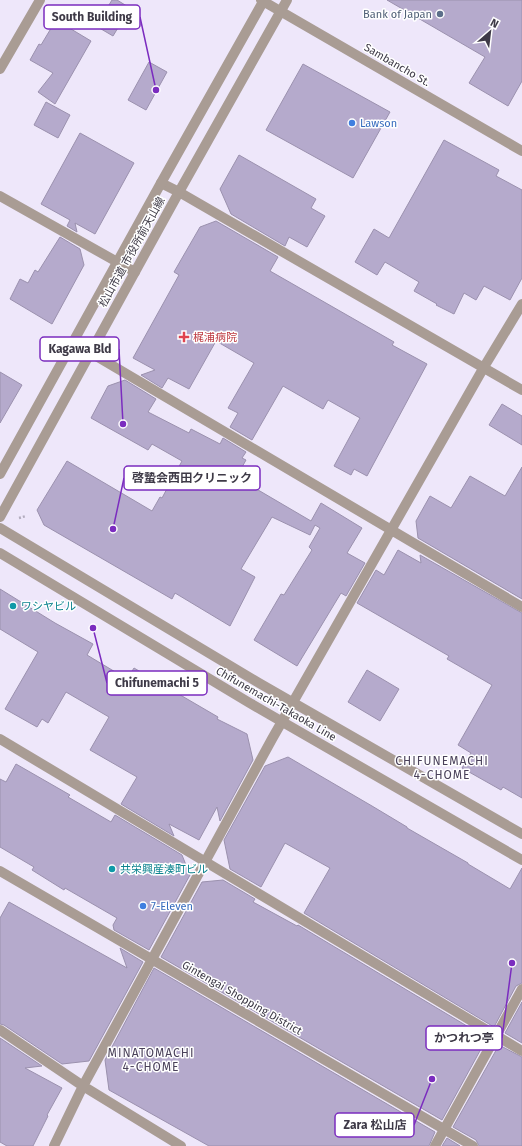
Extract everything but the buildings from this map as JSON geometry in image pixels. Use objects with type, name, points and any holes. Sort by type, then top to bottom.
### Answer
[{"type":"street","points":[[0,69],[40,0]]},
{"type":"street","name":"松山市道 市役所前天山線","points":[[0,517],[179,192],[287,0]]},
{"type":"street","name":"松山市道 市役所前天山線","points":[[0,474],[263,1]]},
{"type":"street","name":"Sambancho St.","points":[[263,1],[522,151]]},
{"type":"street","points":[[161,183],[522,390]]},
{"type":"street","points":[[0,196],[135,272]]},
{"type":"street","points":[[54,1146],[83,1086],[292,702],[522,304]]},
{"type":"street","points":[[73,344],[91,353],[392,529],[522,607]]},
{"type":"street","name":"Chifunemachi-Takaoka Line","points":[[0,528],[292,702],[522,834]]},
{"type":"street","name":"Chifunemachi-Takaoka Line","points":[[0,553],[282,722],[522,860]]},
{"type":"street","points":[[0,739],[522,1051]]},
{"type":"street","name":"Gintengai Shopping District","points":[[0,871],[473,1146]]},
{"type":"street","points":[[434,1146],[522,989]]},
{"type":"street","points":[[0,1030],[83,1086],[181,1146]]},
{"type":"place","name":"Bank of Japan","points":[[440,14]]},
{"type":"place","name":"South Building","points":[[156,90]]},
{"type":"place","name":"Lawson","points":[[352,123]]},
{"type":"place","name":"梶浦病院","points":[[184,337]]},
{"type":"place","name":"Kagawa Bld","points":[[123,424]]},
{"type":"place","name":"啓蟄会西田クリニック","points":[[113,529]]},
{"type":"place","name":"ワシヤビル","points":[[13,606]]},
{"type":"place","name":"Chifunemachi 5","points":[[93,628]]},
{"type":"place","name":"共栄興産湊町ビル","points":[[112,869]]},
{"type":"place","name":"7-Eleven","points":[[143,906]]},
{"type":"place","name":"かつれつ亭","points":[[512,963]]},
{"type":"place","name":"Zara 松山店","points":[[432,1079]]},
{"type":"district","name":"CHIFUNEMACHI 4-CHOME","points":[[442,768]]},
{"type":"district","name":"MINATOMACHI 4-CHOME","points":[[151,1060]]}]
